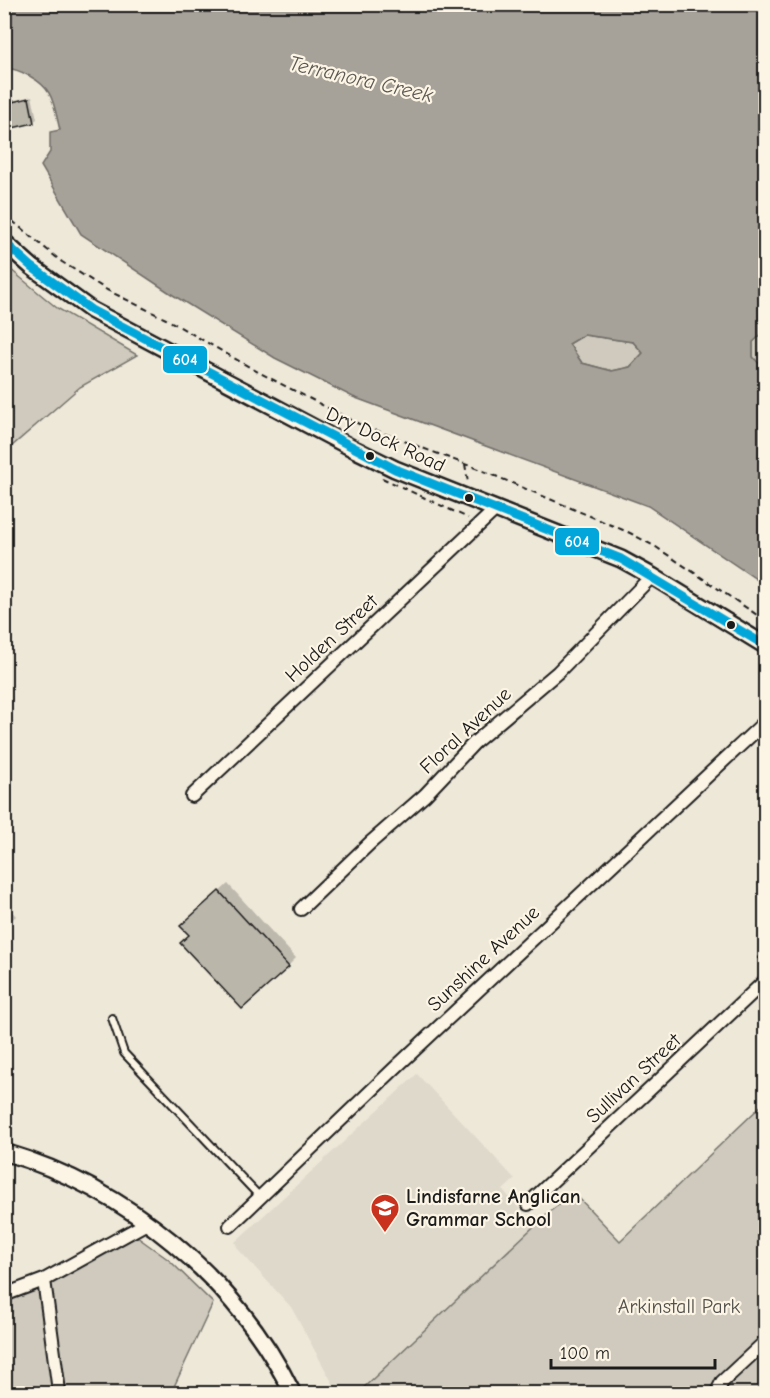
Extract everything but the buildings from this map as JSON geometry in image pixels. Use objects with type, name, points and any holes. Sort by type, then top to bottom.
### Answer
[{"type":"street","name":"Dry Dock Road","points":[[4,242],[60,289],[91,310],[136,335],[395,469],[615,556],[652,576],[765,646]]},
{"type":"street","name":"Holden Street","points":[[192,796],[496,509]]},
{"type":"street","name":"Floral Avenue","points":[[301,909],[370,843],[425,795],[474,743],[558,672],[652,576]]},
{"type":"street","name":"Sunshine Avenue","points":[[230,1226],[402,1061],[765,721]]},
{"type":"street","name":"Sullivan Street","points":[[528,1204],[765,980]]},
{"type":"street","points":[[4,1152],[51,1169],[82,1184],[147,1223],[191,1259],[234,1304],[274,1359],[293,1394]]},
{"type":"street","points":[[4,1295],[44,1280],[147,1223]]},
{"type":"street","points":[[44,1280],[59,1391],[57,1394]]},
{"type":"street","points":[[716,1394],[722,1382],[765,1341]]},
{"type":"lane","points":[[112,1018],[124,1053],[260,1197]]},
{"type":"path","points":[[4,214],[63,262],[106,290],[166,319],[260,373],[359,424],[465,464],[630,533],[656,547],[765,621]]},
{"type":"path","points":[[465,464],[468,482]]},
{"type":"path","points":[[765,950],[758,957],[765,966]]},
{"type":"shaded area","name":"Lindisfarne Anglican Grammar School","points":[[417,1074],[515,1179],[503,1190],[534,1226],[357,1393],[338,1393],[291,1307],[238,1249],[235,1242]]},
{"type":"green space","points":[[4,264],[57,308],[137,355],[80,387],[5,452]]},
{"type":"green space","points":[[765,330],[765,370],[753,357],[753,342]]},
{"type":"green space","points":[[584,335],[633,342],[643,353],[630,367],[612,371],[582,363],[569,344]]},
{"type":"green space","name":"Arkinstall Park","points":[[765,1102],[765,1393],[357,1394],[548,1213],[574,1193],[620,1241]]},
{"type":"green space","points":[[126,1229],[169,1260],[213,1303],[171,1393],[5,1394],[5,1289],[32,1279]]},
{"type":"water","name":"Terranora Creek","points":[[5,4],[765,5],[766,330],[753,342],[753,357],[765,370],[765,585],[648,506],[353,397],[275,358],[173,295],[81,234],[41,166],[50,152],[50,132],[60,130],[51,97],[45,88],[30,76],[5,68]],"holes":[[[584,335],[633,342],[643,353],[630,367],[612,371],[582,363],[569,344]]]},
{"type":"transit line","name":"604","points":[[4,242],[32,267],[91,310],[395,469],[621,559],[766,646]]},
{"type":"place","name":"Lindisfarne Anglican Grammar School","points":[[385,1234]]}]
